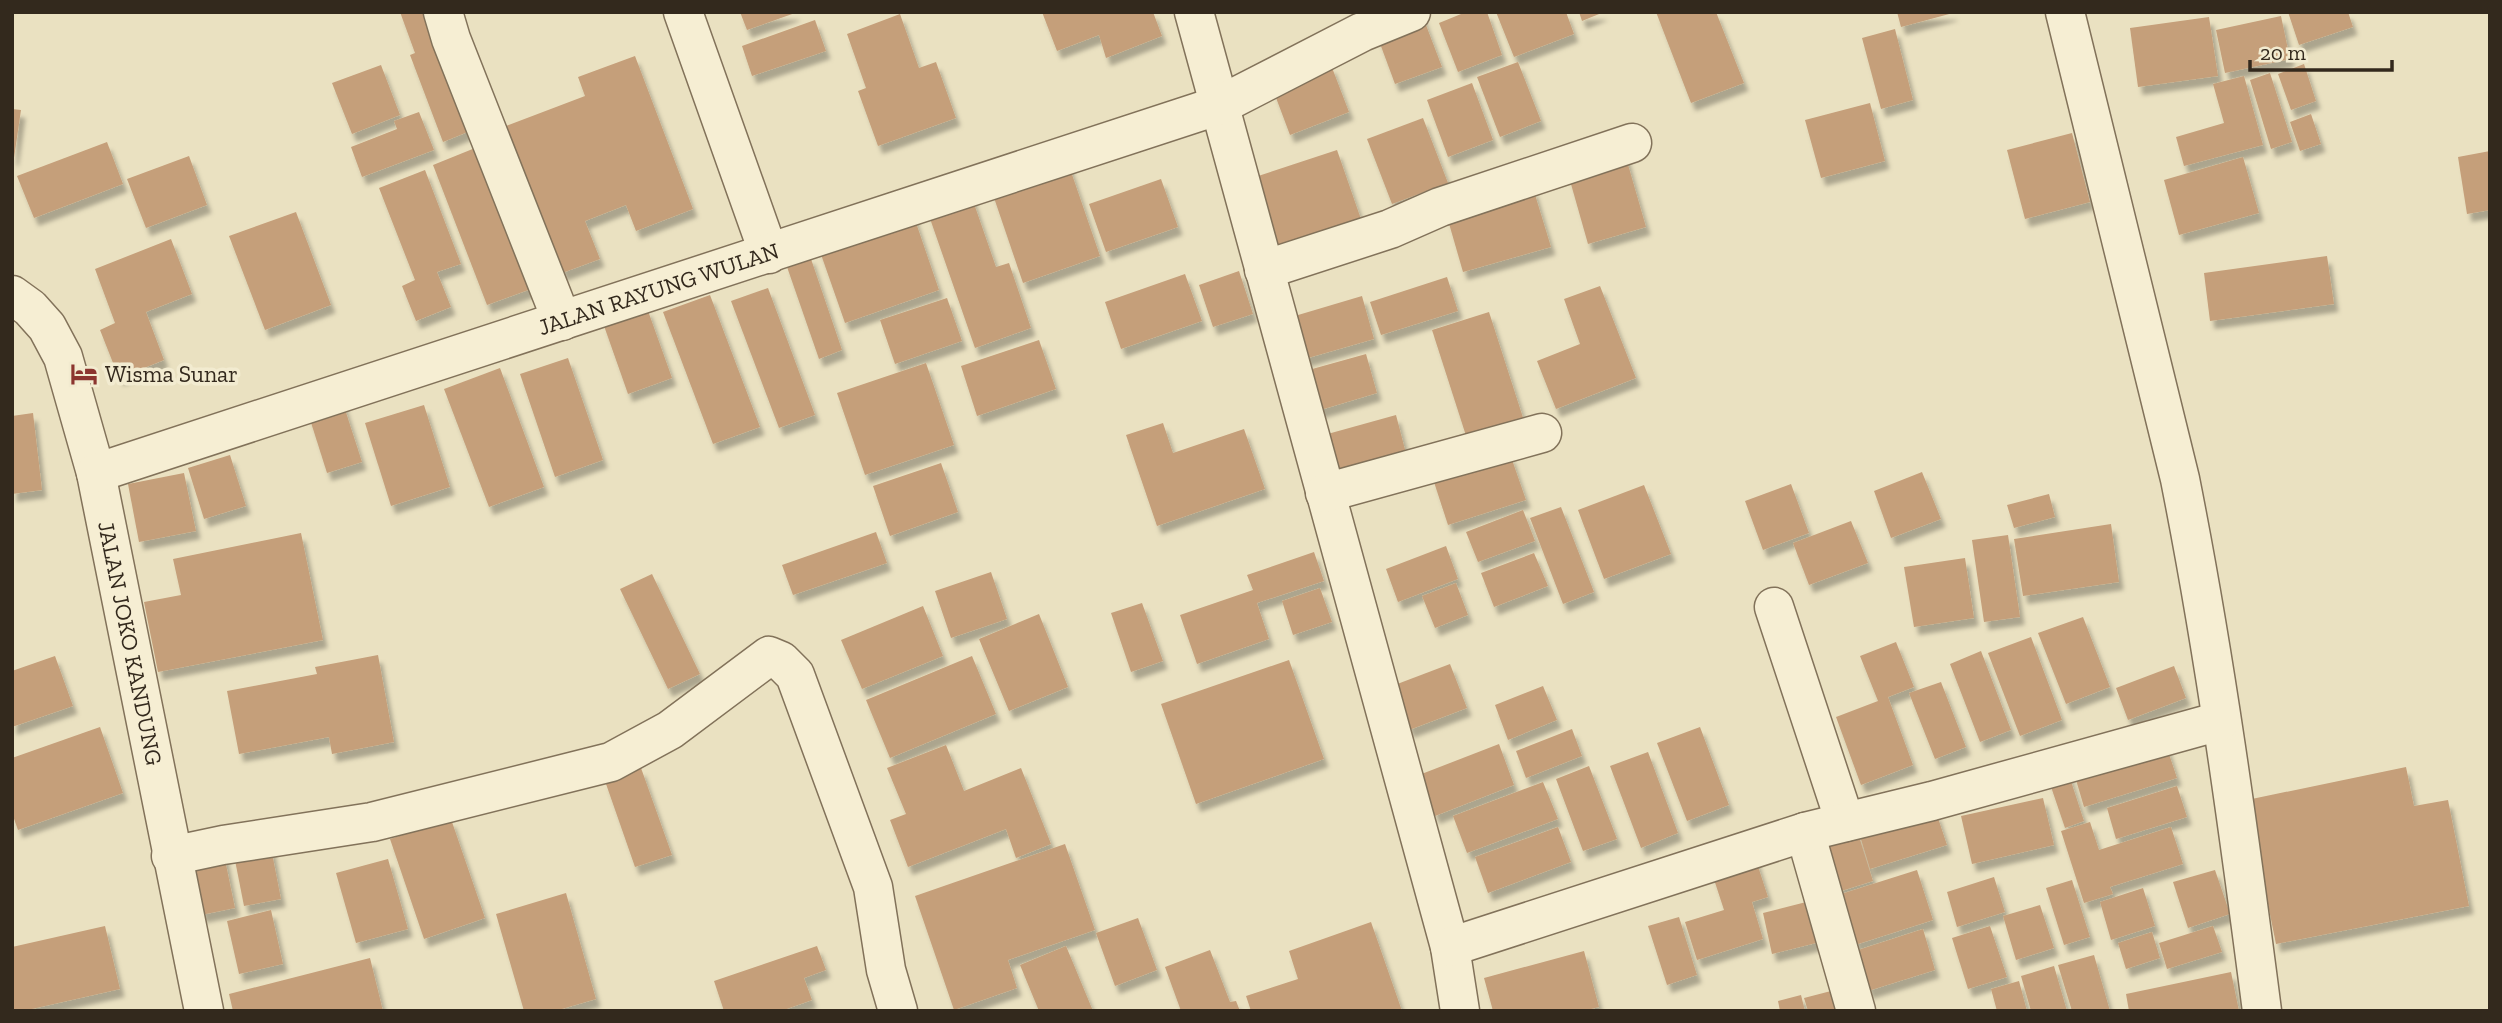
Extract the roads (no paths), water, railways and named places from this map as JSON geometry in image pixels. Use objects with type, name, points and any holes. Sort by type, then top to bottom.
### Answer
[{"type":"street","points":[[443,12],[456,52],[562,321]]},
{"type":"street","points":[[683,12],[769,254]]},
{"type":"street","points":[[1194,12],[1450,947],[1460,1011]]},
{"type":"street","name":"JALAN RAYUNG WULAN","points":[[96,473],[1220,105],[1362,32],[1411,12]]},
{"type":"street","points":[[2065,12],[2180,479],[2235,805],[2262,1011]]},
{"type":"street","points":[[1264,270],[1390,229],[1440,206],[1632,143]]},
{"type":"street","name":"JALAN JOKO KANDUNG","points":[[12,295],[30,308],[47,327],[62,357],[96,473],[204,1011]]},
{"type":"street","points":[[1325,493],[1542,433]]},
{"type":"street","points":[[1774,607],[1845,822]]},
{"type":"street","points":[[172,856],[223,845],[372,822],[611,762],[670,730],[769,656],[781,661],[795,675],[873,887],[886,970],[898,1011]]},
{"type":"street","points":[[1450,947],[1805,832],[1932,801],[2220,721]]},
{"type":"street","points":[[1805,832],[1856,1011]]},
{"type":"place","name":"Wisma Sunar","points":[[84,374]]}]
